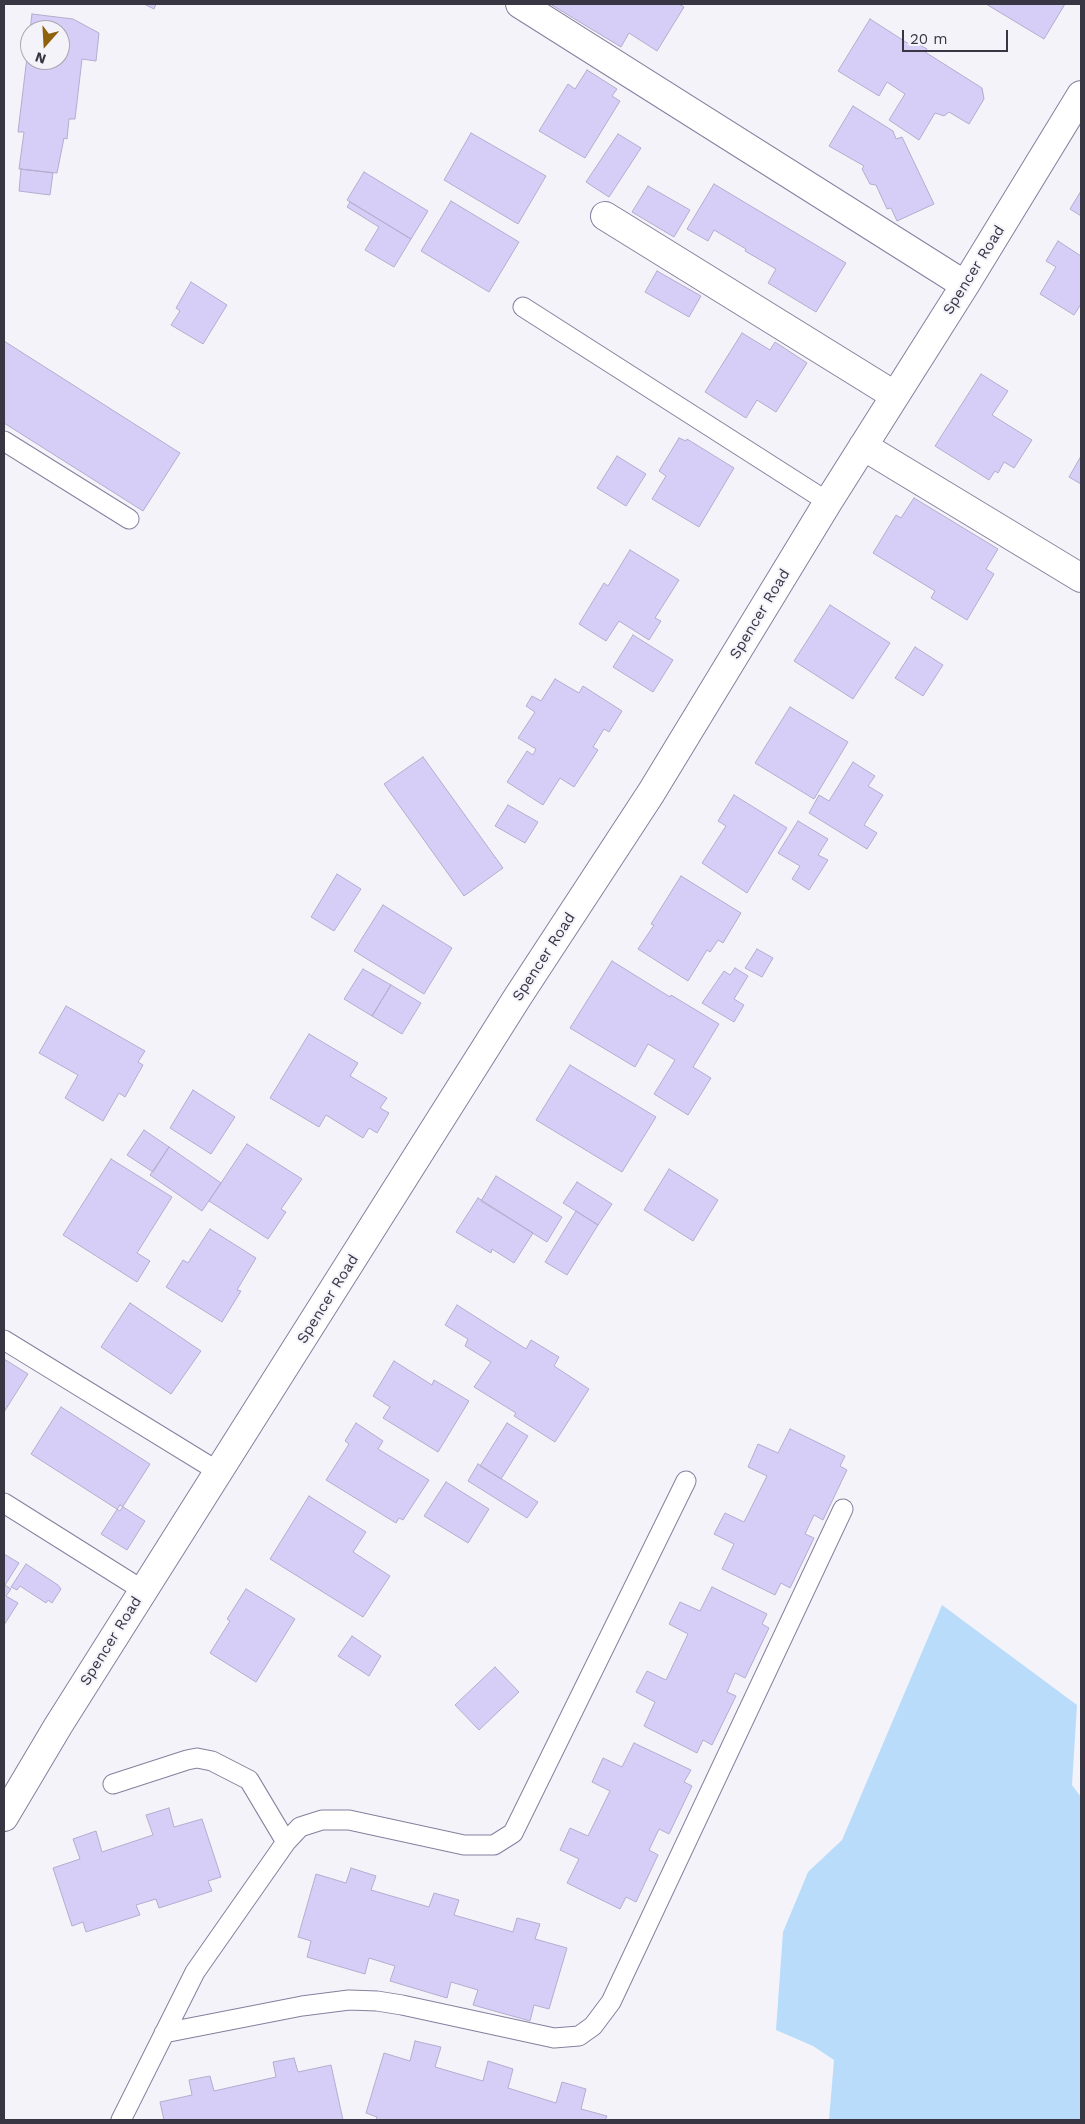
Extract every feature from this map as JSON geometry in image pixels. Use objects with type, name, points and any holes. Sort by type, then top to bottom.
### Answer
[{"type":"street","points":[[520,4],[965,285]]},
{"type":"street","name":"Spencer Road","points":[[4,1816],[58,1726],[517,998],[651,793],[828,502],[965,285],[1081,95]]},
{"type":"street","points":[[605,216],[894,396]]},
{"type":"street","points":[[863,446],[1081,578]]},
{"type":"lane","points":[[523,307],[828,502]]},
{"type":"lane","points":[[4,442],[129,519]]},
{"type":"lane","points":[[4,1340],[219,1472]]},
{"type":"lane","points":[[121,2120],[195,1972],[286,1842],[300,1827],[322,1820],[349,1820],[464,1845],[494,1845],[513,1833],[686,1481]]},
{"type":"lane","points":[[4,1503],[144,1591]]},
{"type":"lane","points":[[164,2033],[302,2006],[349,2000],[402,2005],[554,2038],[579,2036],[593,2026],[611,2002],[843,1509]]},
{"type":"lane","points":[[113,1784],[187,1760],[197,1758],[212,1760],[249,1780],[286,1842]]},
{"type":"water","points":[[942,1605],[1077,1705],[1072,1785],[1081,1797],[1081,2120],[829,2120],[834,2060],[813,2046],[776,2030],[783,1932],[808,1872],[842,1840]]},
{"type":"building","points":[[144,4],[156,4],[154,9]]},
{"type":"building","points":[[550,4],[679,4],[684,7],[657,51],[629,33],[621,47]]},
{"type":"building","points":[[986,4],[1065,4],[1044,39]]},
{"type":"building","points":[[32,14],[73,19],[99,33],[96,61],[82,59],[75,119],[69,119],[67,139],[64,138],[57,173],[19,169],[24,132],[18,132],[25,70],[70,70],[70,20],[31,20]]},
{"type":"building","points":[[870,19],[912,46],[915,42],[927,49],[925,52],[982,88],[984,99],[969,124],[949,112],[944,116],[935,113],[919,140],[889,120],[905,94],[887,82],[879,96],[838,71]]},
{"type":"building","points":[[587,70],[617,89],[612,96],[620,101],[585,158],[539,131],[568,84],[575,89]]},
{"type":"building","points":[[853,106],[893,131],[896,139],[902,137],[934,204],[897,221],[891,208],[887,209],[876,185],[870,184],[862,169],[864,166],[829,146]]},
{"type":"building","points":[[471,133],[546,176],[518,224],[444,180]]},
{"type":"building","points":[[618,134],[641,148],[609,197],[586,182]]},
{"type":"building","points":[[21,169],[53,173],[50,195],[19,191]]},
{"type":"building","points":[[364,172],[428,211],[411,239],[347,200]]},
{"type":"building","points":[[714,184],[846,263],[816,312],[768,283],[776,269],[745,251],[746,249],[714,230],[708,241],[687,229]]},
{"type":"building","points":[[648,186],[690,210],[674,237],[632,212]]},
{"type":"building","points":[[1081,191],[1081,216],[1070,209]]},
{"type":"building","points":[[451,201],[519,242],[489,292],[421,251]]},
{"type":"building","points":[[350,202],[411,239],[394,267],[365,250],[379,227],[347,207]]},
{"type":"building","points":[[1058,241],[1081,256],[1081,304],[1074,315],[1040,294],[1056,267],[1046,261]]},
{"type":"building","points":[[657,271],[701,296],[689,317],[645,292]]},
{"type":"building","points":[[191,282],[227,305],[203,344],[171,325],[180,311],[176,308]]},
{"type":"building","points":[[742,333],[770,350],[775,342],[807,363],[776,412],[757,400],[746,418],[705,392]]},
{"type":"building","points":[[4,341],[180,453],[143,511],[4,423]]},
{"type":"building","points":[[981,374],[1008,391],[992,415],[1032,440],[1014,468],[1004,462],[998,473],[995,471],[989,480],[935,446]]},
{"type":"building","points":[[679,438],[686,441],[687,439],[734,468],[699,527],[652,499],[666,476],[659,471]]},
{"type":"building","points":[[617,456],[646,474],[626,506],[597,488]]},
{"type":"building","points":[[1081,456],[1081,484],[1069,477]]},
{"type":"building","points":[[914,498],[998,549],[986,569],[994,574],[967,620],[931,598],[935,591],[873,553],[896,515],[901,518]]},
{"type":"building","points":[[630,550],[679,580],[655,618],[661,621],[649,640],[619,621],[606,641],[579,624],[604,583],[608,586]]},
{"type":"building","points":[[830,605],[890,643],[853,699],[794,661]]},
{"type":"building","points":[[633,635],[673,660],[653,692],[613,667]]},
{"type":"building","points":[[915,647],[943,665],[923,696],[895,678]]},
{"type":"building","points":[[555,679],[579,693],[583,686],[622,711],[609,732],[604,729],[593,747],[598,750],[574,787],[560,778],[543,805],[507,782],[527,751],[533,755],[536,749],[518,738],[535,712],[526,706],[532,696],[541,701]]},
{"type":"building","points":[[790,707],[848,742],[814,799],[755,763]]},
{"type":"building","points":[[423,757],[503,868],[464,896],[384,784]]},
{"type":"building","points":[[853,762],[875,776],[868,786],[883,795],[864,825],[877,833],[867,849],[809,813],[819,795],[829,801]]},
{"type":"building","points":[[734,795],[787,828],[747,893],[702,863],[726,826],[718,821]]},
{"type":"building","points":[[508,805],[538,822],[525,843],[495,826]]},
{"type":"building","points":[[798,821],[828,839],[818,855],[828,860],[809,890],[792,879],[800,866],[778,853]]},
{"type":"building","points":[[337,874],[361,889],[334,931],[311,917]]},
{"type":"building","points":[[681,876],[741,913],[723,943],[718,940],[710,952],[707,950],[688,981],[638,949],[654,925],[651,924]]},
{"type":"building","points":[[383,905],[452,948],[424,994],[354,951]]},
{"type":"building","points":[[757,949],[773,958],[762,977],[745,968]]},
{"type":"building","points":[[612,961],[670,997],[671,995],[719,1024],[693,1067],[711,1078],[688,1115],[654,1094],[675,1060],[648,1044],[635,1067],[570,1028]]},
{"type":"building","points":[[735,968],[748,976],[734,999],[744,1005],[734,1022],[702,1003],[724,971],[730,975]]},
{"type":"building","points":[[363,969],[391,985],[372,1016],[344,999]]},
{"type":"building","points":[[391,985],[421,1003],[402,1034],[372,1016]]},
{"type":"building","points":[[66,1006],[145,1051],[138,1062],[143,1065],[125,1097],[119,1093],[103,1121],[65,1098],[78,1075],[39,1053]]},
{"type":"building","points":[[309,1034],[358,1063],[350,1076],[387,1098],[380,1108],[389,1113],[377,1133],[369,1128],[363,1138],[326,1115],[319,1127],[270,1098]]},
{"type":"building","points":[[570,1065],[656,1117],[622,1172],[536,1120]]},
{"type":"building","points":[[193,1090],[235,1117],[211,1154],[170,1128]]},
{"type":"building","points":[[144,1130],[169,1147],[153,1172],[127,1155]]},
{"type":"building","points":[[247,1144],[302,1179],[281,1209],[286,1212],[268,1239],[209,1201]]},
{"type":"building","points":[[169,1147],[221,1183],[202,1211],[150,1175]]},
{"type":"building","points":[[111,1159],[172,1197],[137,1253],[150,1261],[137,1282],[63,1235]]},
{"type":"building","points":[[669,1169],[718,1200],[693,1241],[644,1210]]},
{"type":"building","points":[[496,1176],[562,1217],[547,1242],[481,1201]]},
{"type":"building","points":[[577,1182],[612,1204],[598,1225],[563,1203]]},
{"type":"building","points":[[478,1198],[533,1233],[514,1263],[492,1249],[491,1253],[456,1232]]},
{"type":"building","points":[[576,1211],[598,1225],[567,1275],[545,1262]]},
{"type":"building","points":[[210,1229],[256,1258],[237,1290],[241,1291],[222,1322],[166,1287],[183,1260],[188,1263]]},
{"type":"building","points":[[130,1303],[201,1351],[171,1394],[101,1347]]},
{"type":"building","points":[[457,1305],[526,1349],[531,1340],[559,1357],[554,1366],[589,1389],[555,1442],[514,1416],[516,1413],[474,1387],[491,1362],[465,1346],[468,1339],[445,1325]]},
{"type":"building","points":[[4,1359],[28,1374],[4,1412]]},
{"type":"building","points":[[394,1361],[432,1385],[434,1380],[469,1401],[438,1452],[383,1418],[390,1407],[373,1396]]},
{"type":"building","points":[[61,1407],[150,1464],[120,1511],[31,1454]]},
{"type":"building","points":[[356,1423],[383,1441],[378,1449],[429,1480],[403,1520],[399,1518],[396,1523],[326,1480],[349,1444],[345,1441]]},
{"type":"building","points":[[507,1423],[528,1436],[501,1479],[480,1466]]},
{"type":"building","points":[[790,1429],[845,1456],[840,1466],[847,1470],[823,1520],[814,1515],[805,1534],[814,1538],[790,1588],[781,1583],[775,1595],[722,1569],[734,1544],[714,1534],[725,1513],[744,1522],[767,1476],[748,1467],[758,1444],[778,1453]]},
{"type":"building","points":[[478,1464],[538,1502],[527,1518],[468,1481]]},
{"type":"building","points":[[446,1482],[489,1509],[468,1543],[424,1516]]},
{"type":"building","points":[[309,1496],[366,1532],[353,1552],[390,1576],[363,1617],[270,1559]]},
{"type":"building","points":[[120,1505],[145,1521],[127,1550],[101,1534]]},
{"type":"building","points":[[4,1554],[19,1563],[5,1585],[11,1589],[6,1596],[18,1603],[4,1625]]},
{"type":"building","points":[[26,1564],[58,1585],[61,1589],[52,1603],[48,1600],[46,1603],[20,1586],[17,1590],[11,1587]]},
{"type":"building","points":[[712,1587],[767,1614],[762,1624],[769,1628],[745,1678],[735,1673],[727,1692],[736,1696],[712,1745],[703,1740],[697,1753],[644,1726],[655,1702],[636,1692],[647,1671],[666,1680],[688,1634],[669,1624],[680,1602],[700,1611]]},
{"type":"building","points":[[246,1589],[295,1619],[256,1682],[210,1653],[230,1621],[227,1619]]},
{"type":"building","points":[[352,1636],[381,1656],[369,1676],[338,1656]]},
{"type":"building","points":[[495,1667],[519,1692],[479,1730],[455,1705]]},
{"type":"building","points":[[634,1743],[691,1770],[684,1782],[692,1786],[669,1834],[659,1829],[649,1850],[658,1855],[636,1902],[626,1897],[620,1909],[567,1883],[579,1859],[560,1850],[570,1828],[588,1836],[610,1791],[592,1782],[603,1758],[622,1767]]},
{"type":"building","points":[[169,1808],[174,1827],[202,1819],[221,1877],[208,1881],[212,1891],[159,1908],[156,1899],[136,1905],[140,1915],[86,1932],[83,1922],[72,1926],[53,1868],[80,1859],[73,1839],[96,1831],[102,1852],[153,1835],[146,1815]]},
{"type":"building","points":[[351,1868],[376,1876],[371,1890],[429,1907],[434,1893],[459,1900],[454,1915],[513,1932],[517,1918],[540,1924],[535,1939],[567,1948],[549,2009],[534,2005],[530,2021],[473,2005],[478,1990],[451,1982],[447,1998],[390,1981],[395,1966],[369,1958],[365,1974],[307,1957],[311,1941],[298,1937],[316,1874],[346,1883]]},
{"type":"building","points":[[415,2041],[441,2047],[435,2067],[483,2081],[488,2061],[513,2069],[508,2088],[556,2103],[562,2082],[586,2089],[581,2109],[607,2116],[605,2120],[376,2120],[377,2117],[366,2113],[384,2053],[410,2061]]},
{"type":"building","points":[[294,2058],[298,2072],[331,2065],[343,2120],[164,2120],[160,2102],[192,2095],[189,2080],[210,2076],[214,2091],[276,2077],[273,2062]]}]
